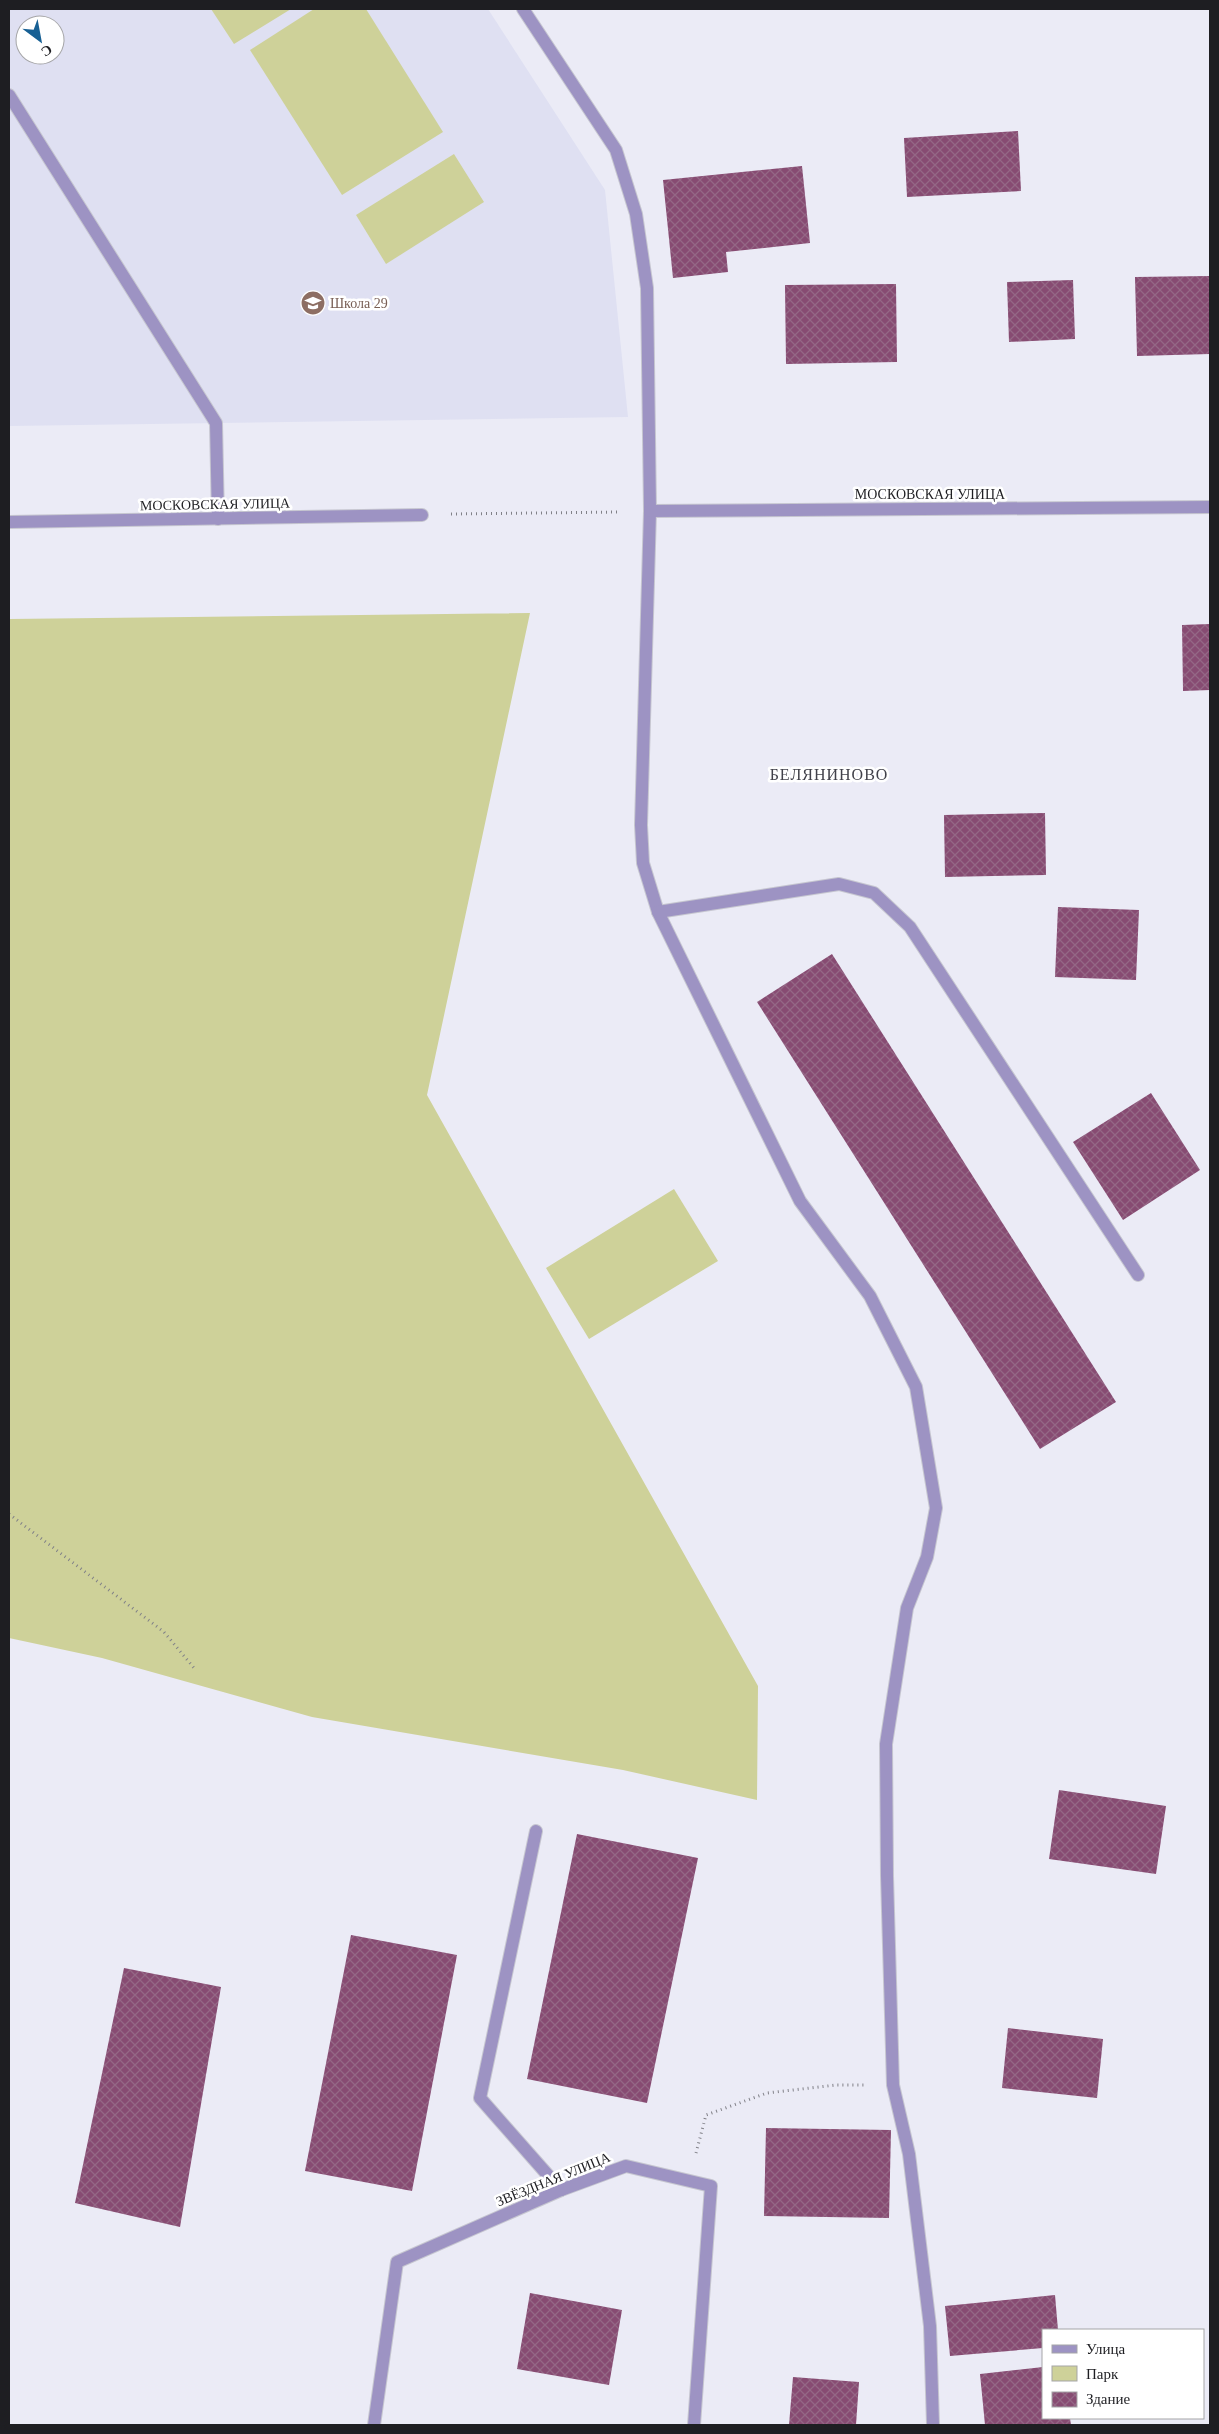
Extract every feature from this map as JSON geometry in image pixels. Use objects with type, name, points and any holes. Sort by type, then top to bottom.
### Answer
[{"type":"street","points":[[524,9],[616,150],[636,214],[646,288],[650,511],[641,825],[643,863],[658,912],[800,1201],[870,1296],[916,1387],[936,1508],[927,1557],[908,1608],[886,1744],[893,2085],[909,2154],[930,2326],[933,2425]]},
{"type":"street","points":[[9,95],[216,423],[218,519]]},
{"type":"street","name":"МОСКОВСКАЯ УЛИЦА","points":[[650,511],[1210,507]]},
{"type":"street","name":"МОСКОВСКАЯ УЛИЦА","points":[[9,522],[422,515]]},
{"type":"street","points":[[658,912],[839,884],[874,893],[910,927],[1138,1275]]},
{"type":"street","points":[[536,1831],[480,2098],[561,2190]]},
{"type":"street","name":"ЗВЁЗДНАЯ УЛИЦА","points":[[374,2425],[397,2262],[561,2190],[626,2166],[711,2186],[694,2425]]},
{"type":"path","points":[[422,515],[650,511]]},
{"type":"path","points":[[9,1514],[164,1632],[194,1668]]},
{"type":"path","points":[[689,2180],[706,2115],[767,2094],[836,2085],[893,2085]]},
{"type":"shaded area","name":"Школа 29","points":[[9,9],[488,9],[605,190],[628,417],[9,426]]},
{"type":"green space","points":[[211,9],[291,9],[234,44]]},
{"type":"green space","points":[[314,9],[366,9],[443,132],[342,195],[250,50]]},
{"type":"green space","points":[[454,154],[484,202],[386,264],[356,215]]},
{"type":"green space","points":[[530,613],[427,1095],[758,1686],[757,1800],[623,1770],[312,1717],[102,1658],[9,1638],[9,619]]},
{"type":"green space","points":[[674,1189],[718,1261],[589,1339],[546,1268]]},
{"type":"building","points":[[1018,131],[1021,191],[907,197],[904,138]]},
{"type":"building","points":[[802,166],[810,243],[726,252],[728,272],[673,278],[663,180]]},
{"type":"building","points":[[1210,276],[1210,354],[1137,356],[1135,277]]},
{"type":"building","points":[[1073,280],[1075,339],[1009,342],[1007,282]]},
{"type":"building","points":[[896,284],[897,362],[786,364],[785,285]]},
{"type":"building","points":[[1210,624],[1210,690],[1183,691],[1182,625]]},
{"type":"building","points":[[1045,813],[1046,875],[945,877],[944,815]]},
{"type":"building","points":[[1058,907],[1139,910],[1136,980],[1055,977]]},
{"type":"building","points":[[832,954],[1116,1402],[1040,1449],[757,1002]]},
{"type":"building","points":[[1151,1093],[1200,1170],[1123,1220],[1073,1142]]},
{"type":"building","points":[[1059,1790],[1166,1806],[1156,1874],[1049,1859]]},
{"type":"building","points":[[577,1834],[698,1858],[647,2103],[527,2079]]},
{"type":"building","points":[[351,1935],[457,1955],[412,2191],[305,2171]]},
{"type":"building","points":[[124,1968],[221,1987],[180,2227],[75,2203]]},
{"type":"building","points":[[1008,2028],[1103,2039],[1097,2098],[1002,2088]]},
{"type":"building","points":[[766,2128],[891,2130],[889,2218],[764,2216]]},
{"type":"building","points":[[530,2293],[622,2310],[609,2385],[517,2369]]},
{"type":"building","points":[[1055,2295],[1058,2329],[1042,2329],[1042,2348],[950,2356],[945,2306]]},
{"type":"building","points":[[1042,2367],[1042,2419],[1070,2419],[1071,2425],[985,2425],[980,2374]]},
{"type":"building","points":[[793,2377],[859,2382],[856,2425],[789,2425]]},
{"type":"place","name":"Школа 29","points":[[313,303]]},
{"type":"district","name":"БЕЛЯНИНОВО","points":[[829,774]]}]
